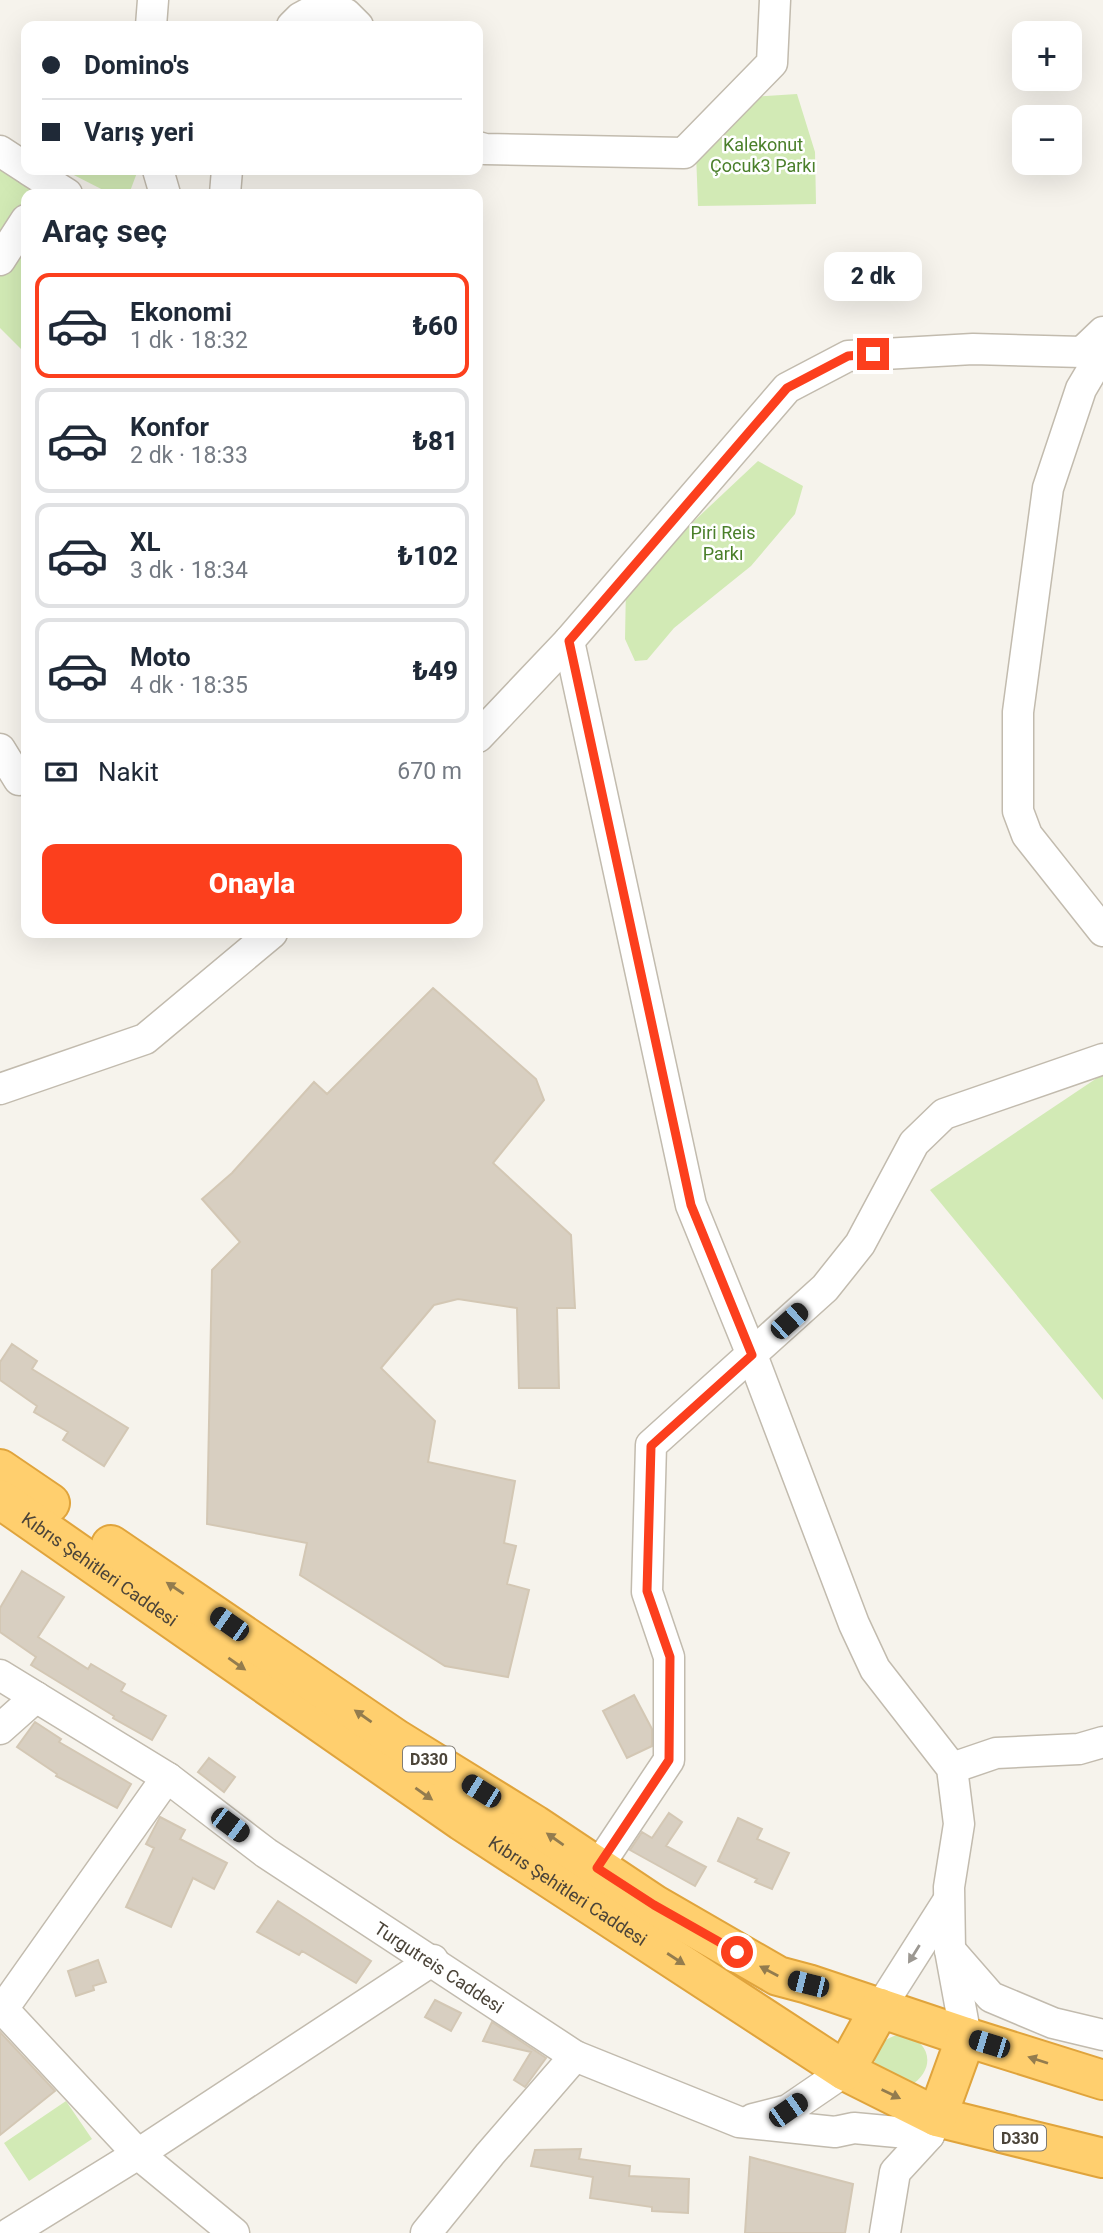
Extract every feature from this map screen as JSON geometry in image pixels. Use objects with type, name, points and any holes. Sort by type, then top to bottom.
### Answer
[{"type":"highway","name":"Kıbrıs Şehitleri Caddesi","points":[[0,1469],[396,1740],[535,1825],[654,1905],[778,1976],[1103,2080]]},
{"type":"highway","name":"Kıbrıs Şehitleri Caddesi","points":[[0,1499],[462,1821],[933,2126],[1099,2164]]},
{"type":"highway","points":[[845,2071],[880,2008]]},
{"type":"highway","points":[[933,2126],[966,2037]]},
{"type":"street","points":[[151,21],[153,0]]},
{"type":"street","points":[[275,21],[277,13],[291,0]]},
{"type":"street","points":[[483,148],[684,153],[772,63],[775,0]]},
{"type":"street","points":[[297,21],[320,7],[346,14],[353,21]]},
{"type":"street","points":[[0,151],[21,164]]},
{"type":"street","points":[[35,175],[51,189]]},
{"type":"street","points":[[0,260],[21,228]]},
{"type":"street","points":[[483,732],[569,641],[787,388],[848,356],[974,349],[1082,352],[1103,332]]},
{"type":"street","points":[[1103,352],[1081,389],[1048,488],[1018,712],[1018,811],[1027,835],[1103,931]]},
{"type":"street","points":[[569,641],[691,1205],[752,1355],[854,1624],[875,1669],[951,1768],[959,1824],[948,1901],[950,1950],[966,2037]]},
{"type":"street","points":[[0,749],[15,780]]},
{"type":"street","points":[[0,1089],[145,1039],[266,938]]},
{"type":"street","points":[[597,1868],[669,1760],[670,1657],[647,1591],[651,1446],[825,1288],[860,1244],[914,1143],[944,1114],[1103,1059]]},
{"type":"street","name":"Turgutreis Caddesi","points":[[0,1675],[168,1778],[267,1853],[575,2056],[739,2122],[835,2133],[854,2128],[933,2126]]},
{"type":"street","points":[[0,1729],[36,1697]]},
{"type":"street","points":[[951,1768],[996,1753],[1079,1749],[1103,1742]]},
{"type":"street","points":[[168,1778],[1,2009],[138,2154],[234,2233]]},
{"type":"street","points":[[880,2008],[948,1901]]},
{"type":"street","points":[[950,1950],[991,1997],[1053,2023],[1103,2035]]},
{"type":"street","points":[[10,2233],[138,2154],[433,1960]]},
{"type":"street","points":[[426,2233],[575,2056]]},
{"type":"street","points":[[739,2122],[788,2110],[845,2071]]},
{"type":"street","points":[[885,2233],[895,2172],[933,2126]]},
{"type":"green space","name":"Kalekonut Çocuk3 Parkı","points":[[797,94],[815,152],[816,204],[698,206],[696,153],[751,97]]},
{"type":"green space","points":[[0,160],[37,189],[21,189],[21,222],[0,250]]},
{"type":"green space","points":[[74,175],[136,175],[131,189],[101,189]]},
{"type":"green space","points":[[21,254],[21,349],[0,328],[0,274]]},
{"type":"green space","name":"Piri Reis Parkı","points":[[758,461],[803,486],[795,514],[751,566],[674,628],[647,660],[635,661],[625,639],[626,585]]},
{"type":"green space","points":[[1103,1074],[1103,1400],[930,1190]]},
{"type":"green space","points":[[903,2034],[920,2043],[927,2057],[924,2072],[910,2086],[875,2069],[880,2045],[889,2038]]},
{"type":"green space","points":[[66,2101],[92,2139],[29,2181],[4,2143]]},
{"type":"building","points":[[433,988],[536,1079],[544,1100],[493,1163],[571,1235],[575,1308],[557,1308],[559,1388],[519,1388],[517,1308],[458,1299],[434,1305],[381,1368],[435,1421],[428,1462],[515,1481],[504,1543],[516,1546],[507,1584],[529,1590],[508,1677],[445,1666],[300,1575],[307,1543],[207,1524],[212,1270],[240,1242],[202,1199],[232,1173],[314,1082],[327,1094]]},
{"type":"building","points":[[12,1344],[37,1361],[32,1369],[128,1428],[104,1466],[63,1440],[68,1432],[34,1412],[37,1406],[0,1380],[0,1362]]},
{"type":"building","points":[[22,1571],[64,1597],[38,1637],[88,1669],[91,1664],[125,1684],[121,1691],[166,1716],[152,1740],[31,1665],[36,1657],[0,1632],[0,1608]]},
{"type":"building","points":[[634,1695],[652,1729],[652,1746],[627,1758],[603,1711]]},
{"type":"building","points":[[35,1722],[61,1739],[59,1742],[131,1784],[117,1808],[56,1776],[57,1774],[17,1747]]},
{"type":"building","points":[[209,1758],[235,1777],[224,1792],[198,1772]]},
{"type":"building","points":[[669,1813],[682,1822],[666,1846],[706,1867],[695,1886],[630,1850],[642,1832],[652,1838]]},
{"type":"building","points":[[160,1817],[185,1830],[180,1839],[227,1863],[214,1889],[193,1878],[171,1927],[126,1907],[154,1848],[146,1844]]},
{"type":"building","points":[[738,1818],[762,1829],[757,1839],[789,1853],[772,1889],[718,1861]]},
{"type":"building","points":[[278,1901],[371,1961],[356,1983],[302,1951],[299,1955],[257,1932]]},
{"type":"building","points":[[98,1960],[106,1982],[93,1986],[94,1990],[76,1996],[68,1971]]},
{"type":"building","points":[[435,2000],[461,2013],[451,2031],[425,2017]]},
{"type":"building","points":[[492,2022],[546,2058],[525,2087],[514,2080],[531,2052],[483,2041]]},
{"type":"building","points":[[0,2032],[55,2091],[0,2135]]},
{"type":"building","points":[[581,2149],[579,2159],[630,2166],[629,2176],[689,2179],[688,2213],[652,2211],[652,2207],[590,2198],[593,2177],[531,2166],[535,2150]]},
{"type":"building","points":[[750,2157],[853,2184],[845,2233],[745,2233]]},
{"type":"route","points":[[737,1952],[654,1905],[597,1868],[669,1760],[670,1657],[647,1591],[651,1446],[752,1355],[691,1205],[569,641],[787,388],[848,356],[873,354]]}]
